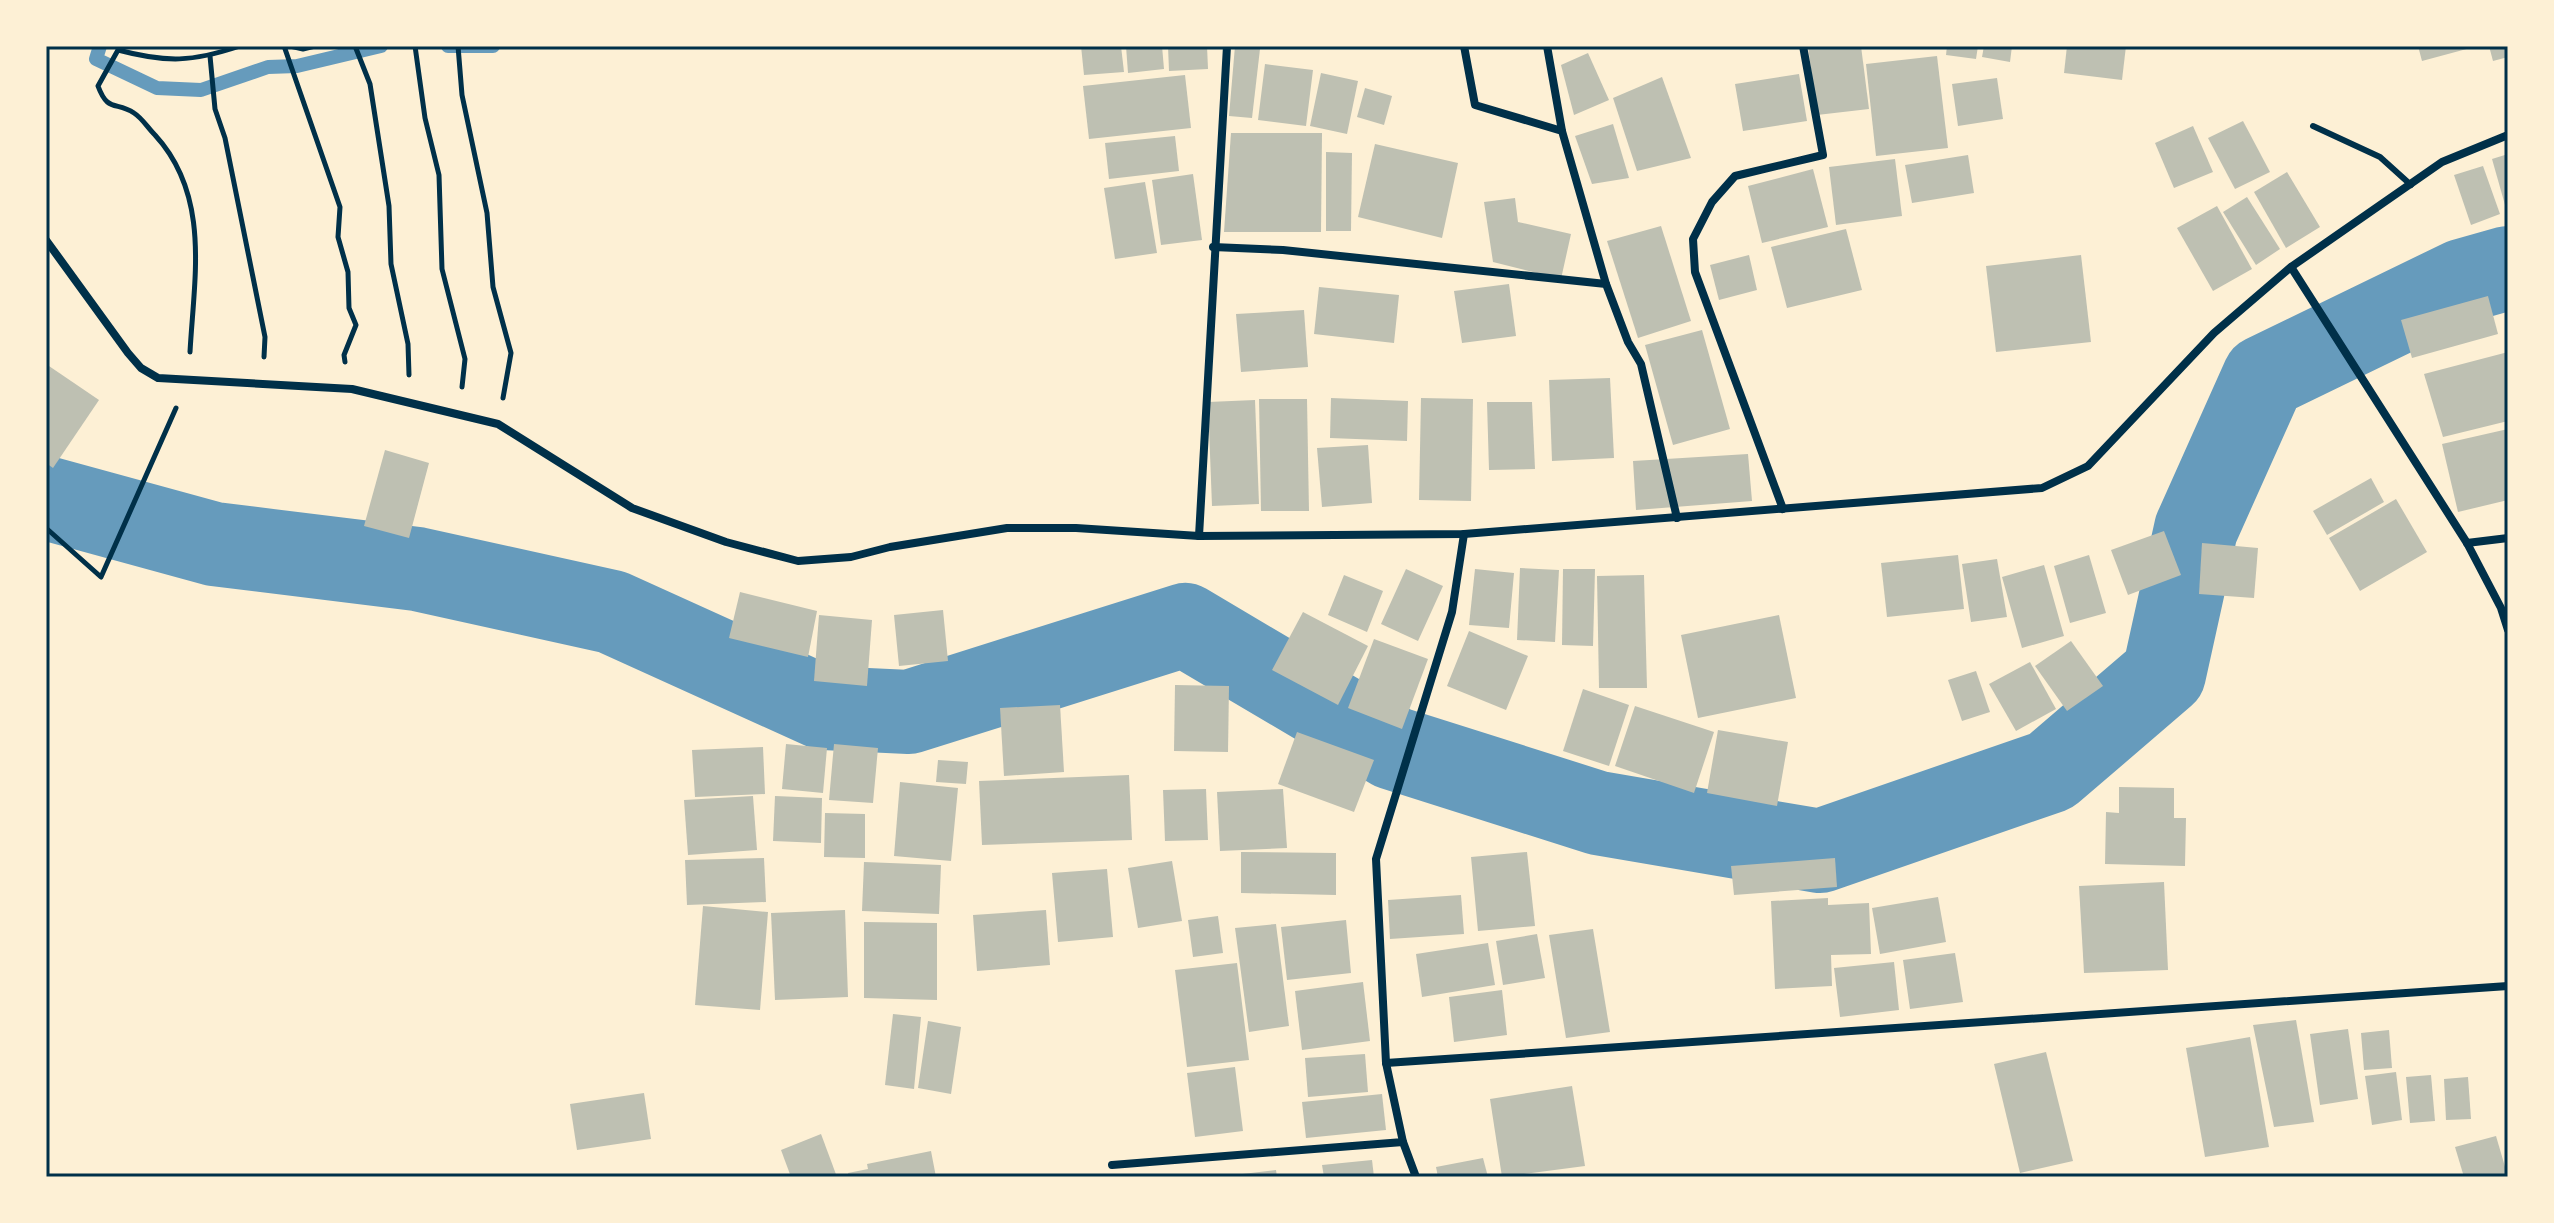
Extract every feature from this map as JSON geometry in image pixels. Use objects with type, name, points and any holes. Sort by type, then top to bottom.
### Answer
[{"type":"street","points":[[1199,536],[1213,247],[1227,46]]},
{"type":"street","points":[[1464,46],[1475,105],[1562,131]]},
{"type":"street","points":[[1547,46],[1562,131],[1606,284],[1628,342],[1641,364],[1677,518]]},
{"type":"street","points":[[1783,509],[1695,272],[1693,239],[1712,202],[1735,176],[1823,155],[1803,46]]},
{"type":"street","points":[[46,240],[141,368],[158,378],[352,389],[498,424],[518,433],[615,499],[671,524],[798,561],[851,557],[950,536],[1007,528],[1076,528],[1199,536],[1464,534],[2042,488],[2076,474],[2102,453],[2214,333],[2291,267],[2442,162],[2508,135]]},
{"type":"street","points":[[1213,247],[1283,250],[1606,284]]},
{"type":"street","points":[[2291,267],[2467,543],[2501,608],[2508,630]]},
{"type":"street","points":[[1416,1177],[1403,1142],[1386,1063],[1376,859],[1452,612],[1464,534]]},
{"type":"street","points":[[2467,543],[2508,538]]},
{"type":"street","points":[[1386,1063],[2508,986]]},
{"type":"street","points":[[1112,1165],[1403,1142]]},
{"type":"lane","points":[[2313,126],[2380,157],[2411,185]]},
{"type":"path","points":[[46,528],[101,577],[188,381],[196,227],[189,193],[159,140],[132,111],[116,109],[103,101],[98,86],[118,50],[156,60],[184,61],[240,46]]},
{"type":"path","points":[[315,46],[303,49],[287,46],[340,207],[338,237],[348,272],[349,308],[356,325],[344,355],[352,389]]},
{"type":"path","points":[[355,46],[372,96],[389,206],[391,264],[408,344],[410,402]]},
{"type":"path","points":[[415,46],[425,118],[439,175],[442,269],[465,359],[459,414]]},
{"type":"path","points":[[458,46],[462,95],[487,213],[493,287],[511,353],[498,424]]},
{"type":"path","points":[[210,56],[215,109],[225,138],[265,337],[261,384]]},
{"type":"building","points":[[1081,46],[1121,46],[1124,72],[1084,75]]},
{"type":"building","points":[[1126,46],[1162,46],[1164,69],[1128,73]]},
{"type":"building","points":[[1168,46],[1207,46],[1208,69],[1169,71]]},
{"type":"building","points":[[1235,46],[1260,49],[1252,118],[1229,116]]},
{"type":"building","points":[[1808,46],[1861,46],[1869,109],[1817,115]]},
{"type":"building","points":[[1947,46],[1978,46],[1976,59],[1946,55]]},
{"type":"building","points":[[1984,46],[2012,46],[2010,62],[1982,57]]},
{"type":"building","points":[[2067,46],[2126,46],[2122,80],[2064,73]]},
{"type":"building","points":[[2418,46],[2474,46],[2474,47],[2422,61]]},
{"type":"building","points":[[2489,46],[2508,46],[2508,57],[2493,61]]},
{"type":"building","points":[[1588,53],[1609,100],[1574,115],[1561,65]]},
{"type":"building","points":[[1937,56],[1948,148],[1876,156],[1866,64]]},
{"type":"building","points":[[1265,64],[1313,70],[1306,126],[1258,120]]},
{"type":"building","points":[[1321,73],[1358,81],[1347,134],[1310,126]]},
{"type":"building","points":[[1799,74],[1807,121],[1743,131],[1735,84]]},
{"type":"building","points":[[1185,75],[1191,128],[1089,139],[1083,86]]},
{"type":"building","points":[[1662,77],[1691,158],[1637,171],[1613,98]]},
{"type":"building","points":[[1997,78],[2003,119],[1958,126],[1952,84]]},
{"type":"building","points":[[1365,88],[1392,96],[1384,125],[1357,117]]},
{"type":"building","points":[[2243,121],[2270,172],[2235,189],[2208,138]]},
{"type":"building","points":[[1613,124],[1629,178],[1592,184],[1575,136]]},
{"type":"building","points":[[2193,126],[2213,172],[2174,188],[2155,143]]},
{"type":"building","points":[[1231,133],[1322,133],[1321,232],[1224,232]]},
{"type":"building","points":[[1175,136],[1179,171],[1109,179],[1105,143]]},
{"type":"building","points":[[1375,144],[1458,163],[1442,238],[1358,217]]},
{"type":"building","points":[[1326,152],[1352,153],[1351,231],[1326,231]]},
{"type":"building","points":[[2508,154],[2508,211],[2507,212],[2492,159]]},
{"type":"building","points":[[1968,155],[1974,193],[1912,203],[1905,165]]},
{"type":"building","points":[[1895,159],[1902,216],[1836,225],[1829,167]]},
{"type":"building","points":[[2483,166],[2500,214],[2471,225],[2454,175]]},
{"type":"building","points":[[1813,169],[1828,227],[1762,243],[1748,186]]},
{"type":"building","points":[[2287,172],[2320,227],[2286,248],[2254,192]]},
{"type":"building","points":[[1193,174],[1202,240],[1161,245],[1152,180]]},
{"type":"building","points":[[1145,182],[1157,253],[1115,259],[1104,188]]},
{"type":"building","points":[[2247,197],[2280,249],[2256,265],[2223,212]]},
{"type":"building","points":[[1515,198],[1518,222],[1571,234],[1561,279],[1493,262],[1484,202]]},
{"type":"building","points":[[2217,206],[2252,269],[2213,291],[2177,228]]},
{"type":"building","points":[[1661,226],[1691,321],[1638,338],[1607,241]]},
{"type":"building","points":[[1846,229],[1862,290],[1787,308],[1771,247]]},
{"type":"building","points":[[1749,255],[1757,290],[1719,300],[1710,265]]},
{"type":"building","points":[[2081,255],[2091,342],[1996,352],[1986,266]]},
{"type":"building","points":[[1509,284],[1516,336],[1462,343],[1454,291]]},
{"type":"building","points":[[1319,287],[1399,295],[1394,343],[1314,334]]},
{"type":"building","points":[[2488,296],[2498,334],[2412,358],[2401,320]]},
{"type":"building","points":[[1304,310],[1308,367],[1241,372],[1236,314]]},
{"type":"building","points":[[1702,330],[1730,429],[1673,445],[1645,345]]},
{"type":"building","points":[[2508,352],[2508,421],[2443,437],[2424,374]]},
{"type":"building","points":[[46,364],[99,400],[53,468],[46,463]]},
{"type":"building","points":[[1610,378],[1614,458],[1552,461],[1549,380]]},
{"type":"building","points":[[1331,398],[1408,401],[1407,441],[1330,438]]},
{"type":"building","points":[[1421,398],[1473,399],[1471,501],[1419,500]]},
{"type":"building","points":[[1259,399],[1307,399],[1309,511],[1261,511]]},
{"type":"building","points":[[1255,400],[1259,504],[1212,506],[1208,402]]},
{"type":"building","points":[[1487,402],[1532,402],[1535,469],[1489,470]]},
{"type":"building","points":[[2508,429],[2508,500],[2458,512],[2442,444]]},
{"type":"building","points":[[1368,445],[1372,503],[1322,507],[1317,448]]},
{"type":"building","points":[[385,450],[429,463],[409,538],[364,526]]},
{"type":"building","points":[[1748,454],[1752,501],[1636,510],[1633,461]]},
{"type":"building","points":[[2371,478],[2384,502],[2327,535],[2313,511]]},
{"type":"building","points":[[2396,499],[2427,552],[2360,591],[2329,538]]},
{"type":"building","points":[[2164,531],[2181,575],[2128,595],[2111,550]]},
{"type":"building","points":[[2202,543],[2258,548],[2254,598],[2199,594]]},
{"type":"building","points":[[1958,555],[1964,609],[1887,617],[1881,563]]},
{"type":"building","points":[[2089,555],[2106,613],[2070,623],[2054,566]]},
{"type":"building","points":[[1997,559],[2007,617],[1971,622],[1962,564]]},
{"type":"building","points":[[2044,565],[2064,636],[2022,648],[2002,577]]},
{"type":"building","points":[[1520,568],[1559,570],[1555,642],[1517,640]]},
{"type":"building","points":[[1406,569],[1443,586],[1418,641],[1381,624]]},
{"type":"building","points":[[1475,569],[1514,573],[1509,628],[1469,625]]},
{"type":"building","points":[[1563,569],[1595,569],[1593,646],[1562,645]]},
{"type":"building","points":[[1344,575],[1383,591],[1367,632],[1328,615]]},
{"type":"building","points":[[1644,575],[1647,688],[1599,688],[1597,576]]},
{"type":"building","points":[[740,592],[817,611],[808,657],[729,638]]},
{"type":"building","points":[[943,610],[948,661],[899,666],[894,615]]},
{"type":"building","points":[[1303,612],[1368,646],[1338,705],[1272,670]]},
{"type":"building","points":[[819,615],[872,620],[867,686],[814,681]]},
{"type":"building","points":[[1779,615],[1796,698],[1698,718],[1681,635]]},
{"type":"building","points":[[1469,631],[1528,656],[1506,710],[1447,686]]},
{"type":"building","points":[[1374,639],[1428,659],[1402,729],[1348,708]]},
{"type":"building","points":[[2071,641],[2103,686],[2067,711],[2035,666]]},
{"type":"building","points":[[2030,662],[2056,709],[2016,731],[1989,684]]},
{"type":"building","points":[[1976,671],[1990,712],[1962,721],[1948,680]]},
{"type":"building","points":[[1175,685],[1229,686],[1228,752],[1174,751]]},
{"type":"building","points":[[1583,689],[1629,705],[1609,766],[1563,751]]},
{"type":"building","points":[[1060,705],[1064,772],[1004,776],[1000,708]]},
{"type":"building","points":[[1635,706],[1714,732],[1694,793],[1615,766]]},
{"type":"building","points":[[1718,730],[1788,742],[1777,806],[1707,793]]},
{"type":"building","points":[[1297,732],[1374,760],[1354,812],[1278,784]]},
{"type":"building","points":[[786,744],[827,748],[823,793],[782,789]]},
{"type":"building","points":[[834,744],[878,748],[873,803],[829,800]]},
{"type":"building","points":[[763,747],[765,794],[695,797],[692,750]]},
{"type":"building","points":[[938,760],[968,762],[966,784],[936,782]]},
{"type":"building","points":[[1129,775],[1132,840],[982,845],[979,781]]},
{"type":"building","points":[[900,782],[958,788],[951,861],[894,856]]},
{"type":"building","points":[[2119,787],[2174,788],[2174,818],[2186,818],[2185,866],[2105,864],[2106,812],[2119,813]]},
{"type":"building","points":[[1206,789],[1208,840],[1165,841],[1163,790]]},
{"type":"building","points":[[1283,789],[1287,848],[1220,851],[1217,792]]},
{"type":"building","points":[[753,796],[757,850],[688,855],[684,800]]},
{"type":"building","points":[[775,796],[822,798],[821,843],[773,841]]},
{"type":"building","points":[[825,813],[865,814],[865,858],[824,857]]},
{"type":"building","points":[[1241,852],[1336,853],[1336,895],[1241,893]]},
{"type":"building","points":[[1527,852],[1535,926],[1478,931],[1471,857]]},
{"type":"building","points":[[764,858],[766,902],[687,905],[685,860]]},
{"type":"building","points":[[1835,858],[1837,887],[1734,895],[1731,866]]},
{"type":"building","points":[[1172,861],[1182,921],[1138,928],[1128,868]]},
{"type":"building","points":[[864,862],[941,865],[939,914],[862,911]]},
{"type":"building","points":[[1107,869],[1113,937],[1058,942],[1052,873]]},
{"type":"building","points":[[2164,882],[2168,970],[2084,973],[2079,886]]},
{"type":"building","points":[[1461,895],[1464,934],[1390,939],[1388,900]]},
{"type":"building","points":[[1938,897],[1946,942],[1880,954],[1872,908]]},
{"type":"building","points":[[1828,898],[1828,905],[1869,903],[1871,954],[1831,955],[1832,986],[1775,989],[1771,901]]},
{"type":"building","points":[[703,906],[768,912],[760,1010],[695,1005]]},
{"type":"building","points":[[845,910],[848,997],[775,1000],[771,913]]},
{"type":"building","points":[[1046,910],[1050,965],[977,971],[973,915]]},
{"type":"building","points":[[1218,916],[1223,953],[1193,957],[1188,920]]},
{"type":"building","points":[[1346,920],[1351,973],[1287,980],[1281,927]]},
{"type":"building","points":[[864,922],[937,923],[937,1000],[864,998]]},
{"type":"building","points":[[1276,924],[1289,1026],[1249,1032],[1235,928]]},
{"type":"building","points":[[1593,929],[1610,1032],[1566,1038],[1549,935]]},
{"type":"building","points":[[1537,934],[1545,978],[1503,985],[1496,941]]},
{"type":"building","points":[[1488,943],[1495,985],[1422,997],[1416,954]]},
{"type":"building","points":[[1955,953],[1963,1002],[1910,1009],[1903,960]]},
{"type":"building","points":[[1894,962],[1899,1010],[1840,1017],[1834,968]]},
{"type":"building","points":[[1237,963],[1249,1060],[1187,1067],[1175,970]]},
{"type":"building","points":[[1363,982],[1370,1041],[1302,1050],[1295,991]]},
{"type":"building","points":[[1502,990],[1507,1035],[1454,1042],[1449,997]]},
{"type":"building","points":[[893,1014],[921,1017],[914,1089],[885,1085]]},
{"type":"building","points":[[2296,1020],[2314,1122],[2274,1127],[2253,1025]]},
{"type":"building","points":[[928,1021],[961,1027],[951,1094],[918,1088]]},
{"type":"building","points":[[2348,1029],[2358,1099],[2320,1105],[2310,1034]]},
{"type":"building","points":[[2389,1030],[2392,1068],[2364,1070],[2361,1033]]},
{"type":"building","points":[[2250,1037],[2269,1147],[2205,1157],[2186,1048]]},
{"type":"building","points":[[2046,1052],[2073,1161],[2020,1173],[1994,1064]]},
{"type":"building","points":[[1365,1054],[1368,1092],[1308,1097],[1305,1058]]},
{"type":"building","points":[[1235,1067],[1243,1131],[1195,1137],[1187,1073]]},
{"type":"building","points":[[2396,1072],[2402,1120],[2372,1125],[2365,1076]]},
{"type":"building","points":[[2431,1075],[2435,1121],[2410,1123],[2406,1077]]},
{"type":"building","points":[[2468,1077],[2471,1119],[2446,1120],[2444,1079]]},
{"type":"building","points":[[1572,1086],[1585,1166],[1502,1177],[1490,1099]]},
{"type":"building","points":[[644,1093],[651,1139],[577,1150],[570,1104]]},
{"type":"building","points":[[1382,1094],[1386,1130],[1306,1138],[1302,1102]]},
{"type":"building","points":[[821,1134],[837,1177],[791,1177],[781,1150]]},
{"type":"building","points":[[2496,1136],[2508,1177],[2464,1177],[2455,1147]]},
{"type":"building","points":[[931,1151],[936,1177],[849,1177],[848,1173],[868,1169],[867,1164]]},
{"type":"building","points":[[1483,1158],[1488,1177],[1438,1177],[1436,1167]]},
{"type":"building","points":[[1372,1160],[1374,1177],[1324,1177],[1322,1165]]},
{"type":"building","points":[[1276,1170],[1277,1177],[1234,1175]]},
{"type":"waterway","points":[[100,46],[96,59],[157,88],[201,90],[268,67],[297,66],[381,46]]},
{"type":"waterway","points":[[448,46],[493,46]]},
{"type":"waterway","points":[[46,498],[214,544],[417,569],[612,612],[824,708],[909,712],[1185,625],[1393,748],[1598,813],[1820,851],[2051,771],[2164,674],[2196,529],[2264,377],[2462,281],[2508,268]]}]
